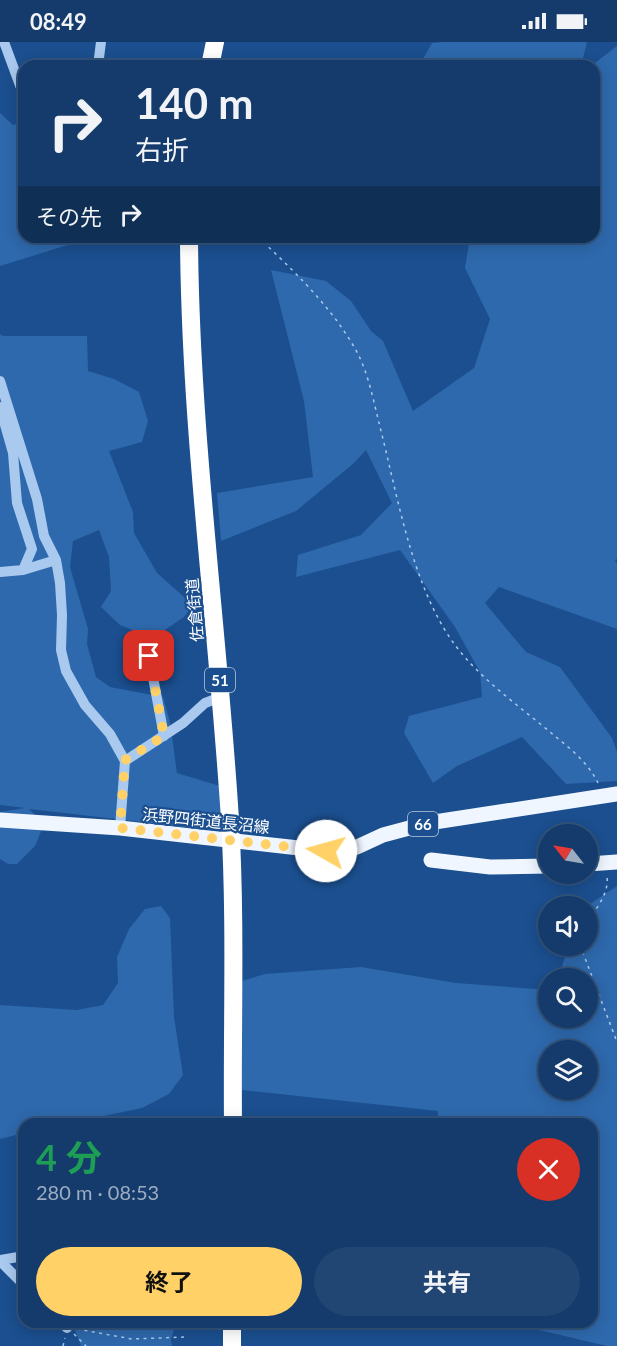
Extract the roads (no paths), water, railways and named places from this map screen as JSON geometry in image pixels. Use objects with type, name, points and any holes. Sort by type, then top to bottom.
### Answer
[{"type":"highway","points":[[211,60],[215,42]]},
{"type":"highway","name":"佐倉街道","points":[[189,243],[190,330],[231,842],[233,1118]]},
{"type":"highway","points":[[232,1328],[232,1346]]},
{"type":"main road","name":"浜野四街道長沼線","points":[[0,820],[120,828],[326,851],[357,847],[406,828],[428,823],[610,794]]},
{"type":"main road","name":"66","points":[[431,860],[490,867],[538,866]]},
{"type":"street","points":[[4,42],[18,80]]},
{"type":"street","points":[[99,60],[101,42]]},
{"type":"street","points":[[0,381],[37,499],[44,536],[56,560],[62,615],[61,650],[66,671],[85,705],[110,734],[125,760],[120,828]]},
{"type":"street","points":[[0,407],[13,453],[17,503],[32,549],[23,570]]},
{"type":"street","points":[[0,572],[23,570],[56,560]]},
{"type":"street","points":[[149,656],[164,736]]},
{"type":"street","points":[[125,760],[183,723],[205,703],[221,697]]},
{"type":"street","points":[[0,1260],[18,1257]]},
{"type":"street","points":[[0,1260],[18,1279]]}]
